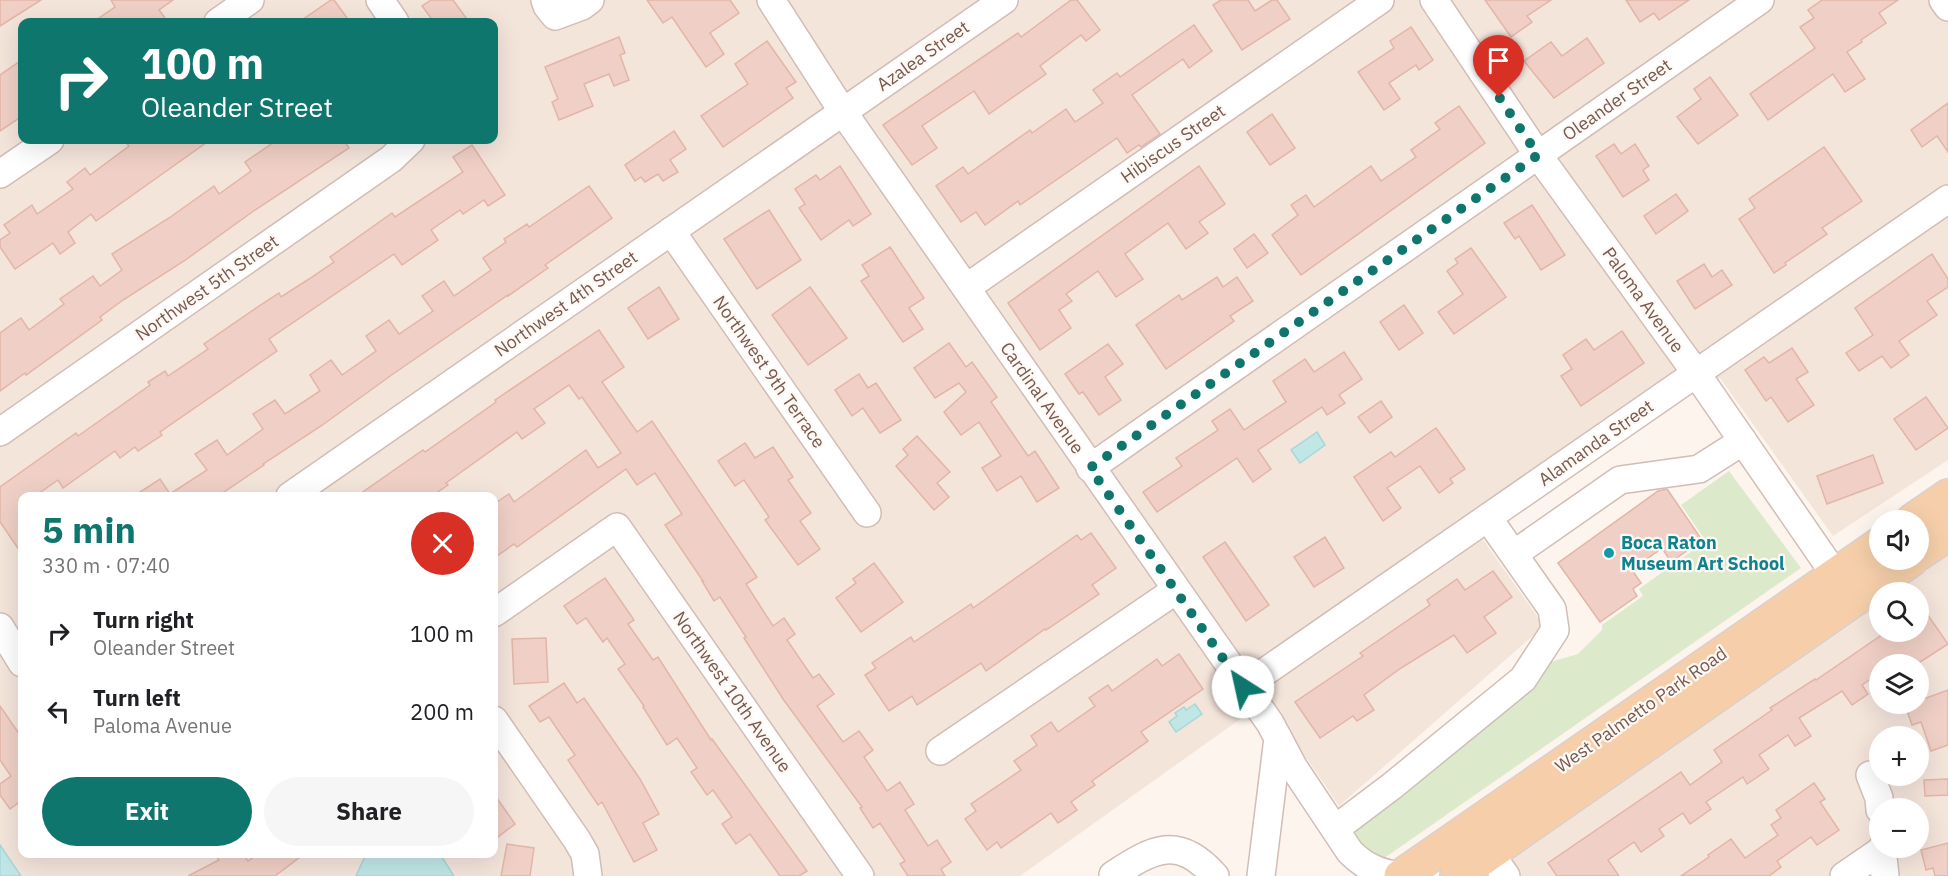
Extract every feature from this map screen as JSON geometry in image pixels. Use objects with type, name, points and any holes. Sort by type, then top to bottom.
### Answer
[{"type":"main road","points":[[1928,510],[1948,496]]},
{"type":"main road","points":[[1929,547],[1948,534]]},
{"type":"main road","name":"West Palmetto Park Road","points":[[1457,876],[1844,587],[1869,557]]},
{"type":"main road","name":"West Palmetto Park Road","points":[[1844,587],[1886,570]]},
{"type":"main road","name":"West Palmetto Park Road","points":[[1400,876],[1490,852]]},
{"type":"street","points":[[224,18],[250,0]]},
{"type":"street","points":[[380,0],[392,18]]},
{"type":"street","points":[[545,0],[555,16],[582,6],[590,0]]},
{"type":"street","name":"Cardinal Avenue","points":[[771,0],[843,112],[1270,723],[1294,768],[1350,852],[1370,869],[1400,876]]},
{"type":"street","name":"Azalea Street","points":[[843,112],[1004,0]]},
{"type":"street","name":"Hibiscus Street","points":[[966,288],[1380,0]]},
{"type":"street","name":"Paloma Avenue","points":[[1434,0],[1538,155],[1696,373],[1844,587]]},
{"type":"street","name":"Oleander Street","points":[[1090,468],[1760,0]]},
{"type":"street","points":[[1943,0],[1948,7]]},
{"type":"street","name":"Northwest 4th Street","points":[[296,492],[843,112]]},
{"type":"street","points":[[0,174],[44,144]]},
{"type":"street","name":"Northwest 5th Street","points":[[0,432],[391,159],[407,144]]},
{"type":"street","name":"Alamanda Street","points":[[1243,687],[1948,198]]},
{"type":"street","name":"Northwest 9th Terrace","points":[[671,231],[867,513]]},
{"type":"street","points":[[1514,554],[1620,480],[1699,469],[1743,441]]},
{"type":"street","points":[[1335,829],[1392,786],[1523,679],[1555,630],[1552,609],[1488,518]]},
{"type":"street","name":"Northwest 10th Avenue","points":[[498,610],[617,527],[860,876]]},
{"type":"street","points":[[940,751],[1176,590]]},
{"type":"street","points":[[0,627],[18,656]]},
{"type":"street","points":[[498,726],[577,840],[585,855],[588,876]]},
{"type":"street","points":[[1261,876],[1278,738]]},
{"type":"street","points":[[1113,875],[1137,859],[1166,848],[1190,854],[1215,876]]},
{"type":"street","points":[[1844,876],[1883,858]]},
{"type":"shaded area","points":[[0,0],[1948,0],[1948,460],[1869,510],[1833,536],[1720,378],[1626,426],[1477,531],[1544,626],[1339,806],[1267,700],[1020,876],[0,876]]},
{"type":"shaded area","points":[[1948,550],[1948,876],[1483,876],[1869,605],[1869,642],[1929,642],[1929,582],[1902,582],[1919,570],[1929,570],[1929,563]]},
{"type":"green space","points":[[1729,471],[1801,568],[1380,861],[1369,860],[1355,836],[1356,830],[1392,802],[1547,663],[1578,654],[1602,630],[1602,625],[1643,596],[1639,589],[1706,541],[1681,505]]},
{"type":"water","points":[[1317,432],[1325,445],[1300,463],[1291,450]]},
{"type":"water","points":[[1195,704],[1202,714],[1176,732],[1169,722],[1177,716],[1175,713]]},
{"type":"water","points":[[0,845],[21,876],[0,876]]},
{"type":"water","points":[[364,858],[443,858],[454,876],[356,876]]},
{"type":"building","points":[[0,0],[41,0],[0,26]]},
{"type":"building","points":[[111,0],[173,0],[159,10],[165,18],[99,18],[115,7]]},
{"type":"building","points":[[334,0],[347,18],[305,18]]},
{"type":"building","points":[[431,0],[453,0],[466,18],[431,18],[422,6]]},
{"type":"building","points":[[647,0],[730,0],[739,13],[710,33],[724,54],[706,67],[672,17],[663,23]]},
{"type":"building","points":[[1071,0],[1077,0],[1100,30],[1086,41],[1081,35],[1040,66],[1046,74],[989,114],[974,91],[922,126],[937,148],[912,165],[883,125],[1018,33],[1021,37]]},
{"type":"building","points":[[1221,0],[1248,0],[1255,11],[1272,0],[1277,0],[1290,19],[1242,50],[1213,5]]},
{"type":"building","points":[[1485,0],[1551,0],[1527,16],[1532,22],[1511,37]]},
{"type":"building","points":[[1626,0],[1689,0],[1659,20],[1654,13],[1640,22]]},
{"type":"building","points":[[1822,0],[1898,0],[1879,13],[1886,23],[1847,52],[1865,79],[1845,92],[1833,74],[1768,120],[1750,94],[1815,48],[1800,27],[1814,18],[1808,10]]},
{"type":"building","points":[[1194,25],[1212,51],[1189,68],[1183,59],[1132,95],[1160,134],[1127,153],[1117,138],[1020,205],[1018,201],[985,225],[976,212],[961,222],[936,186],[963,167],[968,174],[1030,130],[1032,133],[1066,109],[1075,122],[1103,103],[1093,90],[1117,73],[1120,77]]},
{"type":"building","points":[[1411,27],[1433,60],[1419,70],[1416,65],[1389,83],[1400,99],[1384,110],[1358,72],[1394,48],[1390,41]]},
{"type":"building","points":[[619,37],[625,53],[620,55],[629,80],[614,86],[609,74],[584,84],[593,106],[559,120],[552,102],[558,99],[545,67]]},
{"type":"building","points":[[1587,38],[1604,63],[1554,98],[1524,61],[1551,42],[1562,56]]},
{"type":"building","points":[[767,41],[796,82],[786,88],[793,98],[723,147],[701,116],[748,84],[735,64]]},
{"type":"building","points":[[18,63],[18,119],[0,131],[0,75]]},
{"type":"building","points":[[1710,77],[1738,115],[1698,144],[1677,117],[1701,99],[1694,89]]},
{"type":"building","points":[[1948,103],[1948,152],[1937,136],[1922,147],[1911,130]]},
{"type":"building","points":[[1459,106],[1485,143],[1301,275],[1272,235],[1298,215],[1291,205],[1306,195],[1314,207],[1371,166],[1381,181],[1416,157],[1411,150],[1440,129],[1435,123]]},
{"type":"building","points":[[1272,114],[1295,148],[1270,165],[1247,132]]},
{"type":"building","points":[[674,131],[686,149],[670,160],[678,172],[663,181],[658,174],[645,182],[641,177],[635,181],[625,165]]},
{"type":"building","points":[[127,144],[204,144],[96,221],[91,214],[68,232],[75,243],[60,254],[53,243],[15,269],[0,247],[0,240],[10,233],[4,225],[32,205],[37,214],[73,189],[67,182],[85,168],[90,175],[129,146]]},
{"type":"building","points":[[271,144],[346,144],[349,148],[123,300],[100,317],[102,320],[0,391],[0,333],[21,318],[29,330],[64,304],[60,299],[93,276],[100,286],[122,270],[112,254],[214,186],[219,194],[251,171],[245,162]]},
{"type":"building","points":[[1614,144],[1621,154],[1635,144],[1649,166],[1643,170],[1649,180],[1623,197],[1596,156]]},
{"type":"building","points":[[472,145],[505,195],[488,206],[484,200],[463,214],[460,210],[431,230],[438,240],[402,265],[394,254],[269,339],[277,351],[160,432],[162,435],[138,451],[135,447],[120,458],[115,451],[63,488],[58,480],[41,492],[18,492],[18,548],[0,522],[0,487],[76,433],[78,436],[150,385],[148,382],[165,371],[168,376],[208,349],[204,344],[262,304],[279,293],[281,297],[334,262],[330,257],[392,213],[395,217],[463,172],[453,157]]},
{"type":"building","points":[[1824,147],[1862,201],[1822,228],[1827,234],[1774,273],[1739,219],[1755,208],[1749,199]]},
{"type":"building","points":[[840,166],[871,214],[853,226],[849,220],[821,240],[799,208],[805,204],[795,189],[816,175],[820,180]]},
{"type":"building","points":[[1199,166],[1225,204],[1199,222],[1208,233],[1186,249],[1168,223],[1125,254],[1143,279],[1116,297],[1098,271],[1066,294],[1072,301],[1059,310],[1071,328],[1040,350],[1008,303]]},
{"type":"building","points":[[589,186],[612,218],[545,265],[548,268],[224,492],[173,492],[207,470],[195,454],[217,440],[227,455],[263,429],[253,414],[275,400],[285,414],[320,391],[310,375],[331,360],[342,375],[376,351],[366,336],[389,320],[399,334],[433,311],[422,296],[444,281],[454,296],[491,270],[483,258],[506,242],[504,239],[527,224],[529,227]]},
{"type":"building","points":[[1676,194],[1688,211],[1656,234],[1644,216]]},
{"type":"building","points":[[1532,205],[1565,255],[1541,270],[1519,236],[1515,239],[1504,223]]},
{"type":"building","points":[[769,210],[801,260],[757,289],[724,239]]},
{"type":"building","points":[[1254,234],[1268,253],[1247,268],[1234,249]]},
{"type":"building","points":[[890,247],[924,298],[909,308],[923,329],[903,342],[861,281],[869,276],[862,265]]},
{"type":"building","points":[[1471,248],[1506,297],[1454,334],[1438,312],[1463,294],[1447,271],[1458,263],[1455,259]]},
{"type":"building","points":[[1932,254],[1948,279],[1948,287],[1927,301],[1937,315],[1899,341],[1909,355],[1891,368],[1882,356],[1859,371],[1846,353],[1873,335],[1855,308]]},
{"type":"building","points":[[1704,264],[1712,277],[1722,270],[1732,285],[1695,309],[1677,281]]},
{"type":"building","points":[[1217,277],[1223,287],[1237,277],[1253,301],[1230,316],[1234,321],[1166,369],[1136,325],[1179,295],[1182,300]]},
{"type":"building","points":[[659,287],[679,319],[648,339],[628,308]]},
{"type":"building","points":[[810,287],[847,338],[808,365],[772,315]]},
{"type":"building","points":[[1404,305],[1423,333],[1399,350],[1380,322]]},
{"type":"building","points":[[599,330],[624,367],[602,382],[637,432],[652,421],[757,577],[746,584],[773,626],[784,618],[795,634],[787,640],[813,678],[819,674],[834,694],[817,706],[843,742],[859,731],[873,750],[864,757],[887,791],[900,782],[914,804],[905,810],[928,846],[937,840],[951,862],[941,869],[945,876],[908,876],[900,864],[905,861],[880,823],[873,828],[860,808],[862,807],[783,699],[720,597],[714,601],[665,525],[682,514],[655,473],[637,485],[626,469],[517,547],[514,544],[498,555],[498,501],[509,494],[514,502],[586,450],[598,468],[621,453],[582,397],[579,399],[569,385],[534,409],[545,423],[522,439],[517,432],[446,483],[448,485],[438,492],[363,492],[423,450],[425,452],[496,402],[495,400]]},
{"type":"building","points":[[1622,331],[1644,363],[1581,406],[1561,376],[1572,369],[1563,355],[1586,339],[1594,350]]},
{"type":"building","points":[[949,343],[966,367],[972,362],[997,397],[991,402],[1028,456],[1035,451],[1059,488],[1037,502],[1021,476],[997,491],[982,468],[1001,456],[979,422],[961,435],[944,412],[966,392],[959,383],[935,398],[914,368]]},
{"type":"building","points":[[1108,344],[1123,364],[1105,377],[1121,400],[1099,415],[1083,392],[1079,394],[1065,374]]},
{"type":"building","points":[[1792,348],[1808,372],[1796,379],[1814,405],[1788,422],[1771,397],[1766,401],[1745,370],[1764,357],[1769,363]]},
{"type":"building","points":[[1344,352],[1362,379],[1339,395],[1345,403],[1327,415],[1322,407],[1258,450],[1271,469],[1253,482],[1237,458],[1157,512],[1143,492],[1182,466],[1176,458],[1218,430],[1212,421],[1230,409],[1244,430],[1286,402],[1273,381],[1305,359],[1314,372]]},
{"type":"building","points":[[859,374],[868,388],[876,383],[901,420],[880,433],[863,408],[852,416],[835,390]]},
{"type":"building","points":[[1926,397],[1948,428],[1916,450],[1894,419]]},
{"type":"building","points":[[1381,401],[1392,417],[1370,433],[1358,417]]},
{"type":"building","points":[[1436,428],[1465,469],[1450,479],[1453,483],[1439,493],[1420,466],[1387,488],[1401,508],[1383,521],[1354,477],[1391,452],[1395,457]]},
{"type":"building","points":[[917,436],[950,472],[937,483],[949,497],[934,510],[896,466],[908,455],[903,449]]},
{"type":"building","points":[[745,443],[755,458],[773,447],[793,477],[788,480],[811,513],[800,521],[820,549],[798,565],[765,520],[769,517],[744,480],[735,486],[718,461]]},
{"type":"building","points":[[1873,455],[1883,483],[1827,504],[1817,476]]},
{"type":"building","points":[[160,479],[169,492],[140,492]]},
{"type":"building","name":"Boca Raton Museum Art School","points":[[1667,489],[1702,540],[1671,562],[1662,548],[1632,570],[1641,583],[1633,589],[1637,596],[1600,622],[1558,563],[1658,491]]},
{"type":"building","points":[[1091,533],[1116,568],[1092,585],[1099,594],[986,671],[981,663],[917,705],[912,696],[889,711],[865,675],[876,668],[872,663],[911,637],[914,642],[971,604],[973,608],[1077,535],[1081,540]]},
{"type":"building","points":[[1325,537],[1344,568],[1314,587],[1294,557]]},
{"type":"building","points":[[1225,542],[1269,605],[1246,621],[1203,557]]},
{"type":"building","points":[[874,563],[903,602],[861,632],[836,598],[856,583],[853,579]]},
{"type":"building","points":[[1493,571],[1512,597],[1484,617],[1496,633],[1467,653],[1454,635],[1401,668],[1364,695],[1374,710],[1357,721],[1353,716],[1320,738],[1295,702],[1363,656],[1360,653],[1430,605],[1427,600],[1457,579],[1465,590]]},
{"type":"building","points":[[605,578],[634,620],[628,624],[653,660],[658,657],[711,740],[807,871],[799,876],[780,876],[750,834],[736,844],[722,824],[732,817],[713,790],[707,795],[691,772],[697,768],[677,738],[667,745],[644,706],[618,669],[625,664],[607,638],[603,642],[586,618],[577,624],[564,606]]},
{"type":"building","points":[[1929,617],[1948,644],[1929,656],[1929,654],[1869,654],[1869,680],[1862,685],[1868,694],[1852,705],[1842,691],[1799,718],[1811,736],[1795,746],[1788,735],[1759,755],[1769,769],[1747,784],[1743,777],[1706,802],[1711,809],[1690,824],[1683,813],[1659,829],[1664,836],[1641,852],[1634,842],[1608,860],[1619,876],[1557,876],[1548,863],[1681,772],[1690,785],[1722,762],[1714,750],[1772,710],[1770,708],[1871,642],[1929,642]]},
{"type":"building","points":[[546,638],[548,682],[514,684],[512,639]]},
{"type":"building","points":[[1179,654],[1203,689],[1141,732],[1148,741],[1092,781],[1095,785],[1071,802],[1077,810],[1058,823],[1051,813],[1001,848],[997,842],[987,850],[965,819],[976,811],[971,804],[1021,770],[1014,761],[1037,745],[1031,736],[1051,722],[1058,732],[1095,706],[1089,698],[1108,685],[1112,691],[1157,659],[1162,666]]},
{"type":"building","points":[[564,683],[577,703],[584,698],[640,779],[659,814],[643,823],[657,850],[634,862],[602,802],[598,805],[568,760],[575,755],[549,717],[540,722],[529,706]]},
{"type":"building","points":[[1948,690],[1948,745],[1931,751],[1929,726],[1922,726],[1921,722],[1912,725],[1908,714],[1929,714],[1929,697]]},
{"type":"building","points":[[0,706],[18,732],[18,803],[10,809],[0,795],[0,784],[11,776],[0,760]]},
{"type":"building","points":[[1948,779],[1948,795],[1925,796],[1924,786],[1929,786],[1929,780]]},
{"type":"building","points":[[1814,783],[1825,799],[1820,802],[1839,830],[1817,845],[1811,837],[1777,861],[1781,867],[1769,876],[1681,876],[1731,839],[1745,858],[1778,835],[1771,825],[1781,818],[1776,810]]},
{"type":"building","points":[[498,800],[515,824],[498,837]]},
{"type":"building","points":[[1948,843],[1948,876],[1935,876],[1933,868],[1926,870],[1923,858],[1929,858],[1929,848]]},
{"type":"building","points":[[507,844],[534,848],[530,876],[501,876]]},
{"type":"building","points":[[217,858],[246,858],[248,861],[252,858],[299,858],[275,876],[188,876],[219,860]]},
{"type":"place","name":"Boca Raton Museum Art School","points":[[1609,553]]},
{"type":"route","points":[[1243,687],[1090,468],[1538,155],[1499,97]]}]
